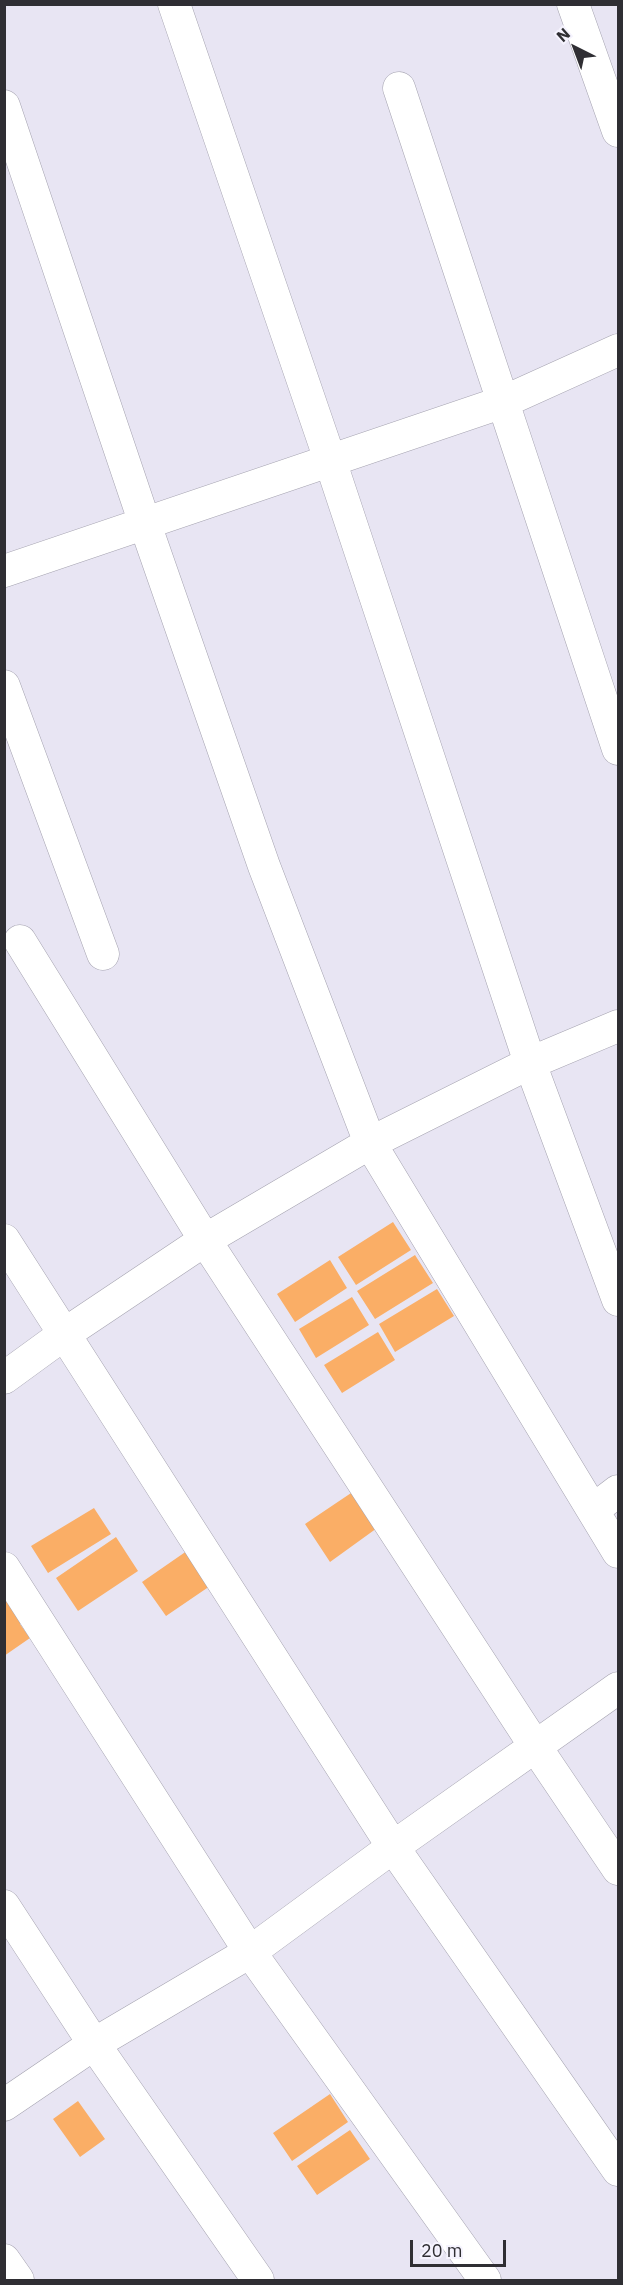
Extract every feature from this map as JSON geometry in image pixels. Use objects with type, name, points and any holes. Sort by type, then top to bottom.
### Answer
[{"type":"street","points":[[174,4],[330,460],[530,1063],[618,1300]]},
{"type":"street","points":[[573,4],[618,131]]},
{"type":"street","points":[[399,88],[618,749]]},
{"type":"street","points":[[4,105],[145,524],[264,866],[370,1143],[618,1551]]},
{"type":"street","points":[[4,571],[503,402],[618,350]]},
{"type":"street","points":[[4,686],[103,954]]},
{"type":"street","points":[[20,941],[205,1240],[534,1746],[618,1869]]},
{"type":"street","points":[[4,1378],[63,1335],[205,1240],[370,1143],[530,1063],[618,1026]]},
{"type":"street","points":[[4,1240],[393,1847],[618,2170]]},
{"type":"street","points":[[593,1510],[618,1491]]},
{"type":"street","points":[[4,1568],[250,1952],[485,2280]]},
{"type":"street","points":[[4,2105],[94,2044],[250,1952],[393,1847],[618,1688]]},
{"type":"street","points":[[4,1906],[94,2044],[258,2280]]},
{"type":"street","points":[[4,2260],[18,2280]]},
{"type":"building","points":[[393,1222],[411,1250],[356,1285],[338,1257]]},
{"type":"building","points":[[415,1255],[433,1283],[375,1319],[357,1291]]},
{"type":"building","points":[[330,1260],[347,1288],[295,1322],[277,1294]]},
{"type":"building","points":[[437,1289],[454,1316],[395,1352],[379,1324]]},
{"type":"building","points":[[352,1297],[369,1325],[316,1358],[299,1329]]},
{"type":"building","points":[[378,1332],[395,1360],[342,1393],[324,1365]]},
{"type":"building","points":[[360,1487],[384,1523],[330,1562],[305,1524]]},
{"type":"building","points":[[94,1508],[111,1534],[48,1573],[31,1546]]},
{"type":"building","points":[[116,1537],[138,1571],[78,1611],[56,1578]]},
{"type":"building","points":[[194,1546],[210,1586],[166,1616],[142,1582]]},
{"type":"building","points":[[12,1594],[28,1618],[20,1624],[30,1638],[4,1656],[4,1599]]},
{"type":"building","points":[[330,2094],[348,2122],[292,2161],[273,2133]]},
{"type":"building","points":[[78,2101],[105,2139],[80,2157],[53,2119]]},
{"type":"building","points":[[350,2130],[370,2159],[317,2195],[297,2166]]}]
